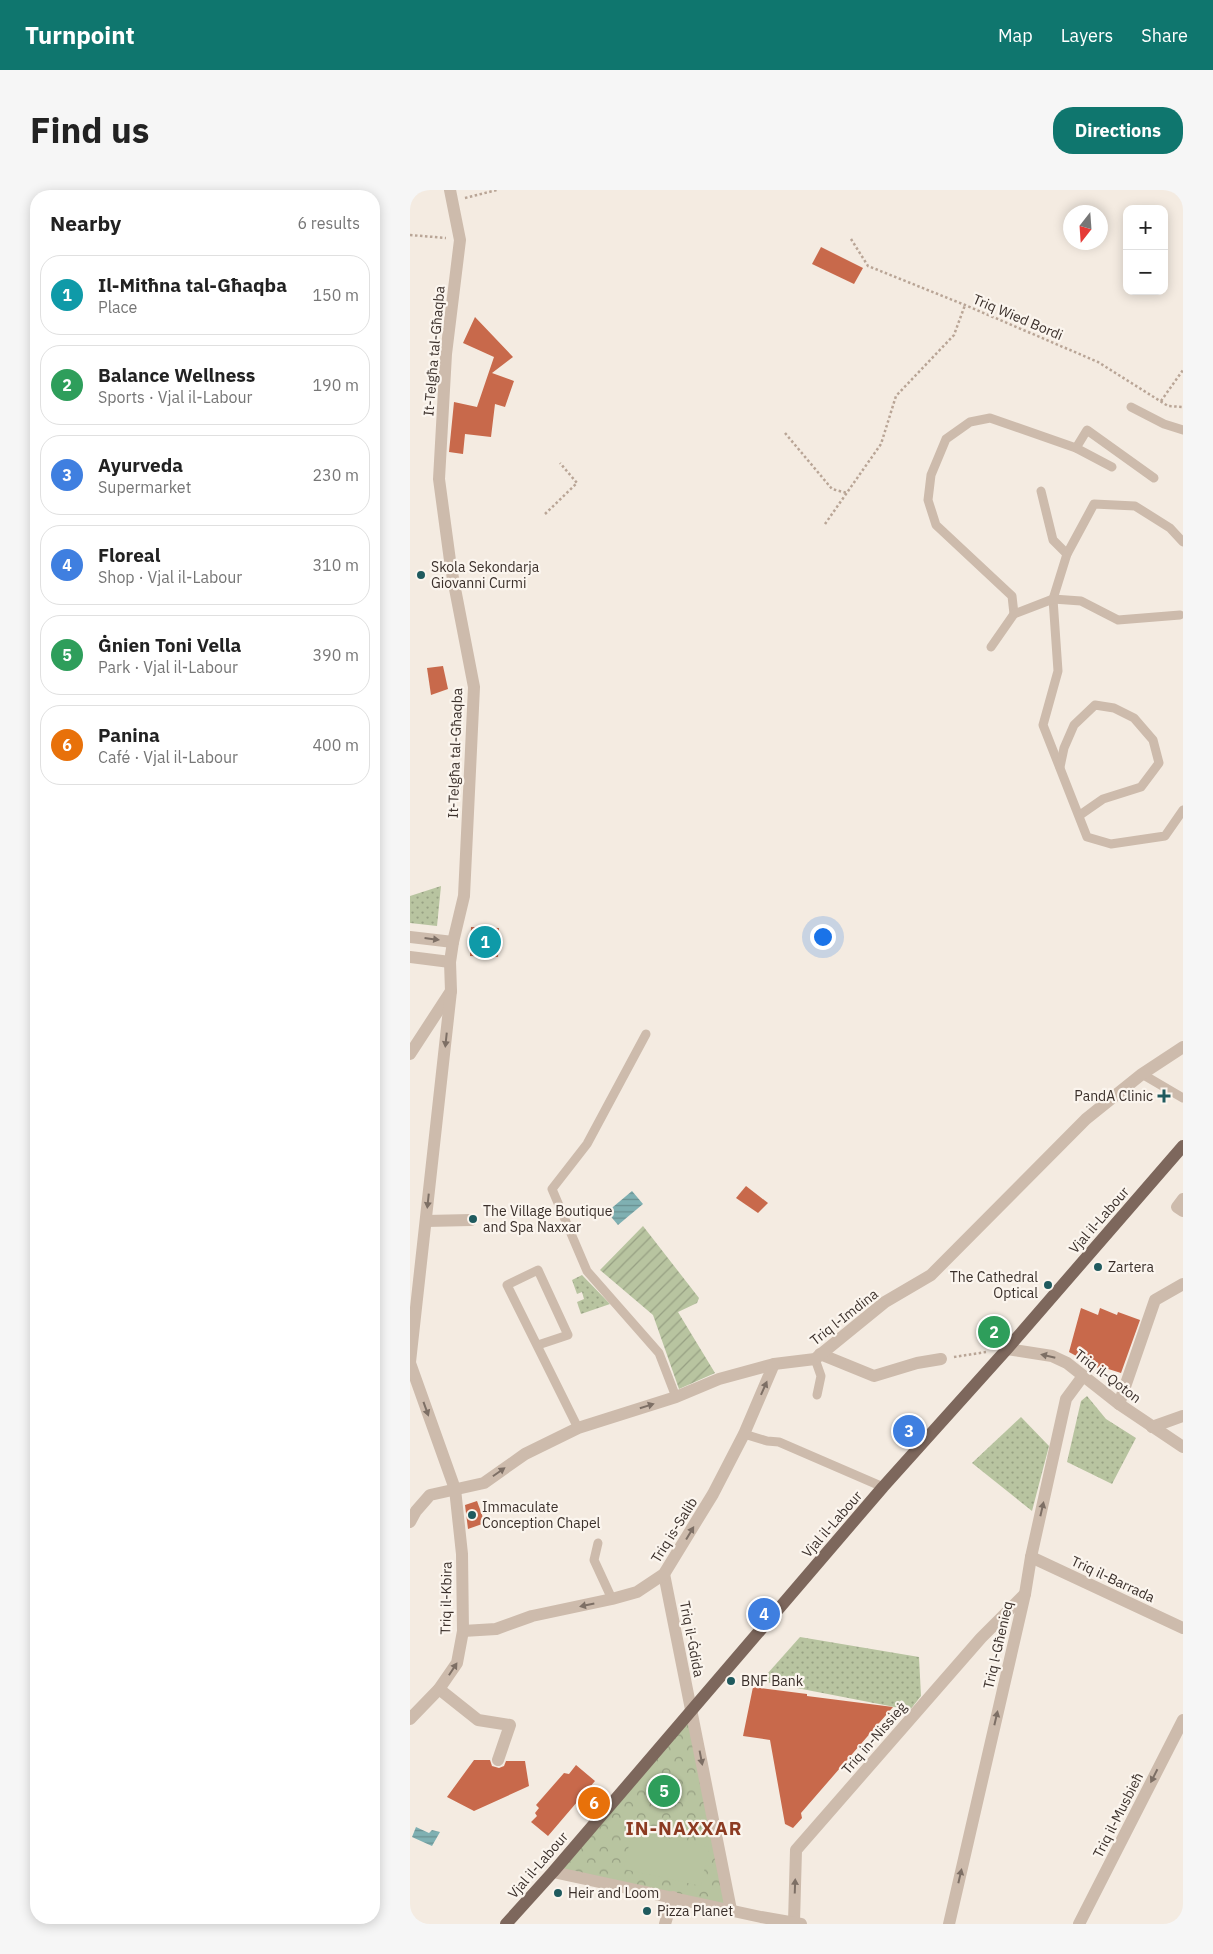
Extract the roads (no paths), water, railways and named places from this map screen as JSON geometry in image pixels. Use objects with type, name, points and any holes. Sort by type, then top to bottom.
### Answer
[{"type":"main road","name":"Vjal il-Labour","points":[[506,1924],[553,1872],[883,1487],[1007,1349],[1183,1146]]},
{"type":"street","name":"It-Telgħa tal-Għaqba","points":[[410,1363],[451,991],[450,962],[464,896],[474,687],[451,568],[439,479],[446,354],[460,240],[451,196]]},
{"type":"street","points":[[410,937],[453,942]]},
{"type":"street","points":[[410,957],[450,962]]},
{"type":"street","points":[[410,1054],[451,991]]},
{"type":"street","name":"Triq l-Imdina","points":[[410,1522],[413,1510],[430,1495],[484,1483],[525,1454],[578,1428],[676,1397],[719,1380],[774,1364],[818,1356],[885,1302],[931,1275],[1086,1119],[1142,1074],[1183,1047]]},
{"type":"street","points":[[1183,1200],[1178,1207],[1183,1211]]},
{"type":"street","points":[[426,1221],[471,1220]]},
{"type":"street","points":[[1119,1404],[1155,1300],[1183,1284]]},
{"type":"street","name":"Triq il-Qoton","points":[[1007,1349],[1052,1356],[1067,1363],[1152,1428],[1183,1447]]},
{"type":"street","points":[[818,1356],[874,1376],[940,1358]]},
{"type":"street","name":"Triq il-Kbira","points":[[410,1363],[455,1489],[462,1554],[462,1631],[457,1663],[439,1689],[410,1719]]},
{"type":"street","name":"Triq is-Salib","points":[[462,1631],[496,1629],[532,1616],[637,1592],[664,1574],[713,1494],[744,1434],[774,1364]]},
{"type":"street","name":"Triq l-Għenieq","points":[[949,1924],[1025,1594],[1031,1557],[1066,1399],[1083,1376]]},
{"type":"street","points":[[1152,1428],[1183,1416]]},
{"type":"street","name":"Triq il-Barrada","points":[[1031,1557],[1183,1628]]},
{"type":"street","name":"Triq il-Ġdida","points":[[664,1574],[731,1910]]},
{"type":"street","name":"Triq in-Nissieġ","points":[[797,1923],[796,1850],[981,1638],[1025,1594]]},
{"type":"street","points":[[439,1689],[478,1720],[510,1725],[498,1760]]},
{"type":"street","name":"Triq il-Musbieħ","points":[[1079,1924],[1180,1735],[1183,1720]]},
{"type":"street","points":[[553,1872],[731,1910],[760,1920],[797,1923]]},
{"type":"street","points":[[665,1924],[673,1897]]},
{"type":"lane","points":[[1132,407],[1164,424],[1183,430]]},
{"type":"lane","points":[[1014,614],[1012,596],[936,526],[928,500],[930,476],[946,439],[970,422],[990,418],[1076,448],[1112,467]]},
{"type":"lane","points":[[1076,448],[1087,430],[1154,478]]},
{"type":"lane","points":[[1041,491],[1053,540],[1067,554]]},
{"type":"lane","points":[[1183,542],[1170,528],[1135,506],[1094,504],[1067,554],[1053,599],[1058,672],[1043,725],[1087,836],[1110,844],[1165,836],[1183,810]]},
{"type":"lane","points":[[991,647],[1014,614],[1053,599],[1081,601],[1118,620],[1180,615]]},
{"type":"lane","points":[[1060,767],[1064,748],[1074,725],[1095,705],[1114,708],[1134,718],[1153,740],[1159,764],[1141,787],[1103,800],[1080,815]]},
{"type":"lane","points":[[646,1034],[586,1144],[552,1189],[587,1271],[659,1353],[676,1397]]},
{"type":"lane","points":[[1142,1074],[1183,1098]]},
{"type":"lane","points":[[538,1345],[568,1335],[538,1270],[507,1285],[578,1428]]},
{"type":"lane","points":[[817,1395],[821,1376],[818,1356]]},
{"type":"lane","points":[[744,1434],[767,1441],[779,1442],[883,1487]]},
{"type":"lane","points":[[598,1543],[594,1560],[612,1599]]},
{"type":"water","points":[[632,1191],[643,1204],[618,1225],[607,1212]]},
{"type":"water","points":[[416,1827],[429,1833],[432,1830],[440,1832],[432,1846],[412,1837]]},
{"type":"place","name":"Skola Sekondarja Giovanni Curmi","points":[[421,575]]},
{"type":"place","name":"Il-Mitħna tal-Għaqba","points":[[485,942]]},
{"type":"place","name":"PandA Clinic","points":[[1164,1096]]},
{"type":"place","name":"The Village Boutique and Spa Naxxar","points":[[473,1219]]},
{"type":"place","name":"Zartera","points":[[1098,1267]]},
{"type":"place","name":"The Cathedral Optical","points":[[1048,1285]]},
{"type":"place","name":"Balance Wellness","points":[[994,1332]]},
{"type":"place","name":"Ayurveda","points":[[909,1431]]},
{"type":"place","name":"Immaculate Conception Chapel","points":[[472,1515]]},
{"type":"place","name":"Floreal","points":[[764,1614]]},
{"type":"place","name":"BNF Bank","points":[[731,1681]]},
{"type":"place","name":"Ġnien Toni Vella","points":[[664,1791]]},
{"type":"place","name":"Panina","points":[[594,1803]]},
{"type":"place","name":"Heir and Loom","points":[[558,1893]]},
{"type":"place","name":"Pizza Planet","points":[[647,1911]]},
{"type":"district","name":"IN-NAXXAR","points":[[684,1828]]}]
